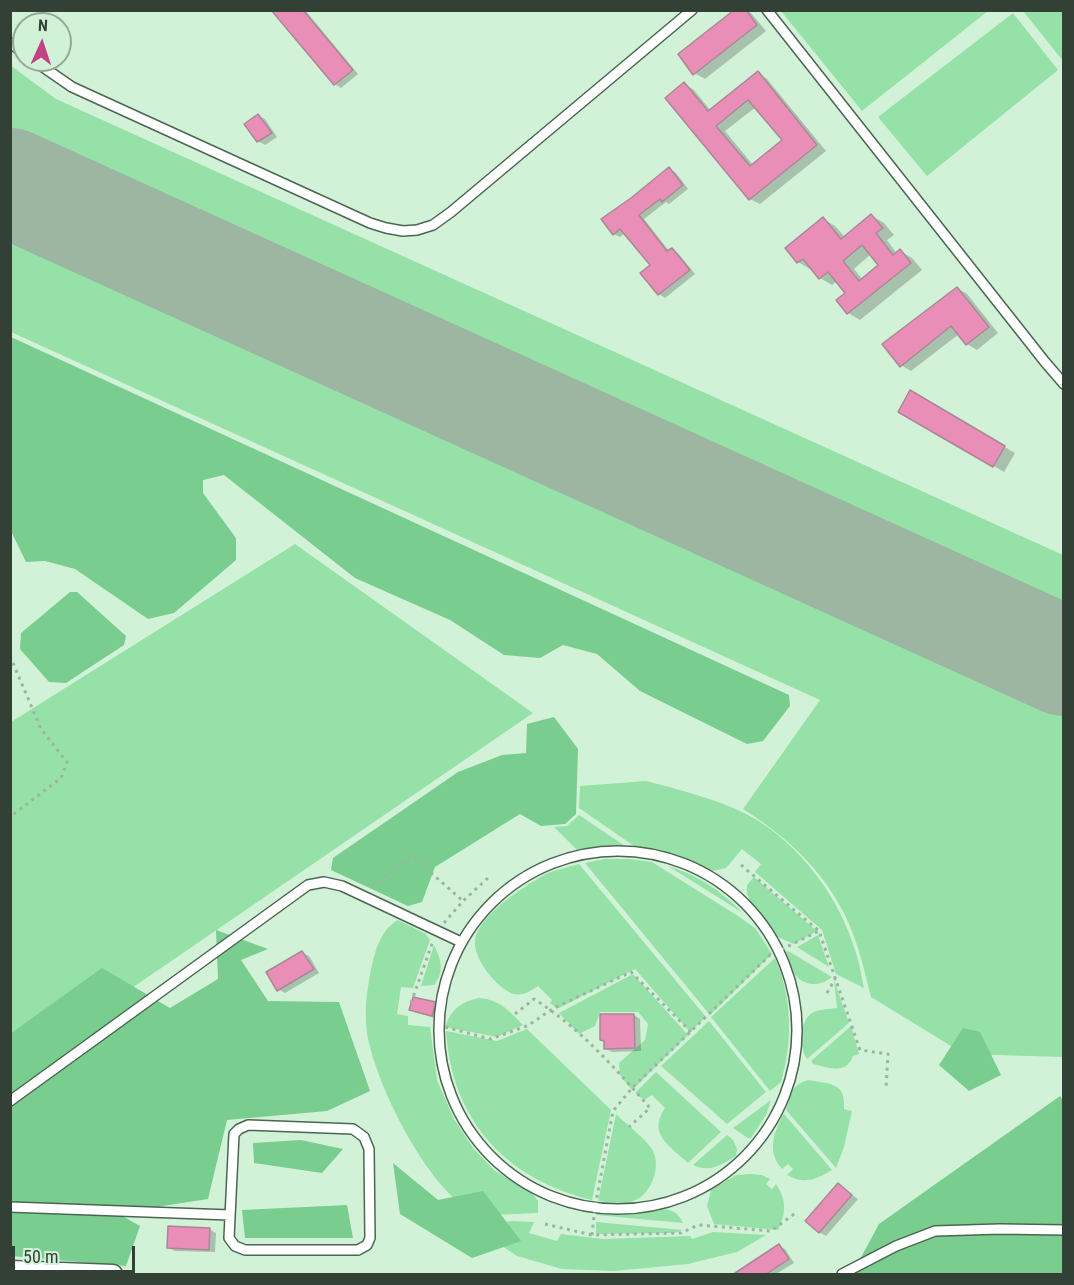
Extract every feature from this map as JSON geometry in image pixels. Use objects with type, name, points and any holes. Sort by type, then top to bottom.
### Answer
[{"type":"street","points":[[10,1270],[113,1275]]},
{"type":"lane","points":[[50,72],[72,87],[312,198],[386,228],[403,231],[417,230],[433,225],[451,212],[692,10]]},
{"type":"lane","points":[[767,10],[1064,384]]},
{"type":"lane","points":[[623,851],[665,858],[686,865],[724,886],[755,915],[779,951],[795,1003],[797,1035],[795,1056],[784,1098],[763,1136],[733,1167],[716,1179],[690,1193],[656,1204],[634,1208],[595,1207],[570,1202],[530,1185],[503,1167],[480,1144],[467,1127],[448,1088],[439,1046],[438,1025],[445,982],[461,942],[494,900],[520,880],[559,861],[580,855],[623,851]]},
{"type":"lane","points":[[10,1101],[308,885],[324,882],[342,886],[461,942]]},
{"type":"lane","points":[[248,1125],[353,1130],[364,1137],[369,1149],[370,1238],[367,1245],[358,1250],[245,1250],[235,1246],[229,1238],[230,1215],[234,1134],[238,1129],[248,1125]]},
{"type":"lane","points":[[10,1207],[230,1215]]},
{"type":"lane","points":[[842,1275],[896,1246],[935,1231],[1064,1230]]},
{"type":"path","points":[[10,656],[41,729],[67,762],[61,778],[10,817]]},
{"type":"path","points":[[361,895],[412,856],[463,901]]},
{"type":"path","points":[[741,865],[819,931],[860,1050],[888,1054],[886,1088]]},
{"type":"path","points":[[591,1235],[613,1111],[632,1088],[770,955],[819,931]]},
{"type":"path","points":[[438,1025],[490,1039],[527,1026],[554,1008],[631,972],[691,1032]]},
{"type":"path","points":[[827,993],[836,977]]},
{"type":"path","points":[[515,1014],[534,999],[598,1049],[650,1108],[629,1127]]},
{"type":"path","points":[[545,1224],[591,1235],[681,1233],[698,1225],[771,1231],[797,1212]]},
{"type":"green space","points":[[781,11],[988,11],[862,111]]},
{"type":"green space","points":[[1023,11],[1063,11],[1063,61]]},
{"type":"green space","points":[[1013,13],[1058,70],[927,176],[878,117]]},
{"type":"green space","points":[[10,65],[12,72],[19,72],[56,99],[1063,555],[1063,618],[11,139]]},
{"type":"green space","points":[[11,235],[1063,714],[1063,1057],[964,1054],[871,997],[850,926],[828,886],[814,868],[781,836],[743,809],[820,700],[11,332]]},
{"type":"green space","points":[[11,337],[789,695],[790,706],[763,741],[747,744],[640,691],[597,654],[563,645],[540,658],[504,655],[450,620],[355,578],[224,475],[203,480],[203,493],[236,538],[236,560],[174,613],[148,619],[75,569],[45,561],[26,562],[11,531]]},
{"type":"green space","points":[[295,544],[533,713],[11,1071],[11,722]]},
{"type":"green space","points":[[70,592],[77,592],[126,636],[124,645],[66,683],[49,682],[20,649],[21,633]]},
{"type":"green space","points":[[554,717],[578,749],[576,814],[565,824],[541,826],[520,814],[435,867],[422,902],[408,906],[331,870],[333,858],[458,772],[502,755],[526,753],[527,724]]},
{"type":"green space","points":[[646,781],[704,797],[738,810],[777,834],[794,849],[824,886],[836,906],[856,952],[864,988],[836,974],[822,930],[755,872],[761,864],[742,849],[726,868],[713,871],[666,853],[637,848],[579,808],[580,786]]},
{"type":"green space","points":[[579,815],[625,846],[600,846],[577,850],[554,827],[567,826]]},
{"type":"green space","points":[[605,859],[652,862],[755,928],[772,954],[710,1015],[585,863]]},
{"type":"green space","points":[[579,864],[706,1017],[690,1032],[635,969],[557,1009],[550,1003],[552,1000],[538,986],[524,994],[513,994],[497,983],[486,970],[475,947],[478,930],[485,921],[516,892],[539,878]]},
{"type":"green space","points":[[668,866],[708,885],[743,913]]},
{"type":"green space","points":[[754,877],[817,931],[794,944],[778,937],[751,904],[747,885]]},
{"type":"green space","points":[[398,920],[426,934],[430,940],[413,988],[401,987],[397,1014],[408,1016],[408,1025],[430,1027],[437,1080],[454,1119],[473,1148],[495,1171],[530,1191],[538,1201],[538,1213],[480,1214],[457,1201],[439,1183],[422,1160],[392,1106],[372,1054],[367,1033],[366,1007],[370,974],[378,945],[388,928]]},
{"type":"green space","points":[[216,930],[268,949],[241,960],[268,1001],[339,1002],[370,1091],[327,1111],[227,1120],[208,1199],[117,1213],[140,1226],[126,1266],[11,1256],[10,1034],[102,968],[170,1008],[218,979]]},
{"type":"green space","points":[[818,935],[829,967],[797,947]]},
{"type":"green space","points":[[434,945],[440,960],[440,975],[434,985],[421,986]]},
{"type":"green space","points":[[788,951],[832,977],[819,984],[809,984],[800,980],[791,968],[786,952]]},
{"type":"green space","points":[[775,958],[788,1003],[789,1035],[781,1082],[770,1091],[711,1017]]},
{"type":"green space","points":[[633,974],[688,1035],[632,1090],[620,1075],[619,1063],[645,1040],[648,1024],[638,1012],[600,1012],[595,1026],[579,1034],[559,1013]]},
{"type":"green space","points":[[834,980],[849,1023],[807,1059],[802,1041],[805,1022],[814,1012],[837,1008]]},
{"type":"green space","points":[[479,998],[499,1003],[523,1025],[497,1037],[445,1027],[450,1016],[458,1007],[467,1001]]},
{"type":"green space","points":[[709,1021],[766,1092],[727,1124],[661,1066]]},
{"type":"green space","points":[[851,1026],[859,1054],[853,1056],[846,1066],[841,1068],[813,1064],[811,1061]]},
{"type":"green space","points":[[963,1028],[980,1032],[1001,1075],[969,1091],[939,1065]]},
{"type":"green space","points":[[527,1029],[611,1110],[592,1200],[561,1190],[534,1177],[510,1161],[489,1141],[472,1118],[459,1092],[450,1063],[446,1031],[497,1041]]},
{"type":"green space","points":[[656,1072],[721,1132],[688,1163],[668,1145],[660,1132],[658,1125],[665,1108],[652,1095],[644,1100],[635,1093]]},
{"type":"green space","points":[[808,1080],[835,1086],[842,1094],[844,1109],[852,1111],[844,1147],[836,1168],[786,1110],[795,1087]]},
{"type":"green space","points":[[1060,1096],[1064,1102],[1063,1274],[852,1274],[879,1224]]},
{"type":"green space","points":[[771,1100],[766,1115],[751,1138],[733,1128]]},
{"type":"green space","points":[[784,1113],[832,1170],[810,1180],[799,1180],[787,1175],[793,1169],[788,1164],[782,1169],[774,1155],[773,1148],[777,1127]]},
{"type":"green space","points":[[616,1114],[646,1142],[653,1151],[656,1164],[651,1185],[642,1196],[636,1200],[617,1203],[598,1201]]},
{"type":"green space","points":[[727,1135],[733,1140],[737,1149],[736,1156],[710,1168],[693,1165]]},
{"type":"green space","points":[[301,1140],[343,1149],[322,1173],[254,1163],[253,1143]]},
{"type":"green space","points":[[393,1163],[438,1200],[483,1191],[521,1241],[472,1258],[400,1214]]},
{"type":"green space","points":[[736,1175],[762,1175],[770,1179],[766,1184],[772,1189],[776,1184],[780,1190],[784,1207],[783,1218],[778,1230],[714,1224],[707,1206],[711,1190]]},
{"type":"green space","points":[[347,1205],[353,1238],[245,1238],[242,1210]]},
{"type":"green space","points":[[663,1209],[675,1213],[683,1223],[596,1215],[596,1213],[628,1214]]},
{"type":"green space","points":[[511,1221],[534,1222],[529,1233],[557,1241],[561,1234],[603,1239],[690,1236],[692,1239],[713,1232],[766,1235],[737,1252],[688,1264],[614,1271],[562,1269],[517,1256],[478,1226]]},
{"type":"green space","points":[[596,1222],[683,1230],[674,1233],[596,1234]]},
{"type":"building","points":[[271,10],[303,10],[353,70],[334,85]]},
{"type":"building","points":[[734,10],[746,10],[757,25],[693,75],[678,54]]},
{"type":"building","points":[[758,71],[817,145],[749,200],[665,98],[684,82],[708,111]],"holes":[[[748,100],[782,140],[750,166],[716,126]]]},
{"type":"building","points":[[258,114],[272,133],[257,142],[244,124]]},
{"type":"building","points":[[669,167],[683,185],[662,202],[660,199],[639,215],[667,251],[672,248],[690,270],[658,295],[640,273],[650,265],[620,229],[613,235],[601,219]]},
{"type":"building","points":[[871,214],[883,228],[876,233],[893,255],[900,249],[911,263],[847,314],[836,300],[845,293],[828,272],[819,279],[803,259],[797,263],[785,248],[823,217],[841,239]],"holes":[[[862,245],[878,265],[859,281],[843,261]]]},
{"type":"building","points":[[957,287],[989,327],[966,345],[951,326],[900,367],[882,344]]},
{"type":"building","points":[[910,390],[1005,446],[993,467],[898,412]]},
{"type":"building","points":[[302,951],[314,969],[277,991],[266,972]]},
{"type":"building","points":[[413,997],[436,1002],[432,1016],[409,1010]]},
{"type":"building","points":[[600,1014],[634,1014],[635,1048],[604,1049],[604,1041],[600,1040]]},
{"type":"building","points":[[838,1183],[852,1195],[819,1233],[805,1221]]},
{"type":"building","points":[[168,1226],[210,1228],[209,1250],[167,1248]]},
{"type":"building","points":[[779,1244],[789,1259],[765,1275],[732,1275]]},
{"type":"runway","points":[[10,183],[1064,661]]}]
